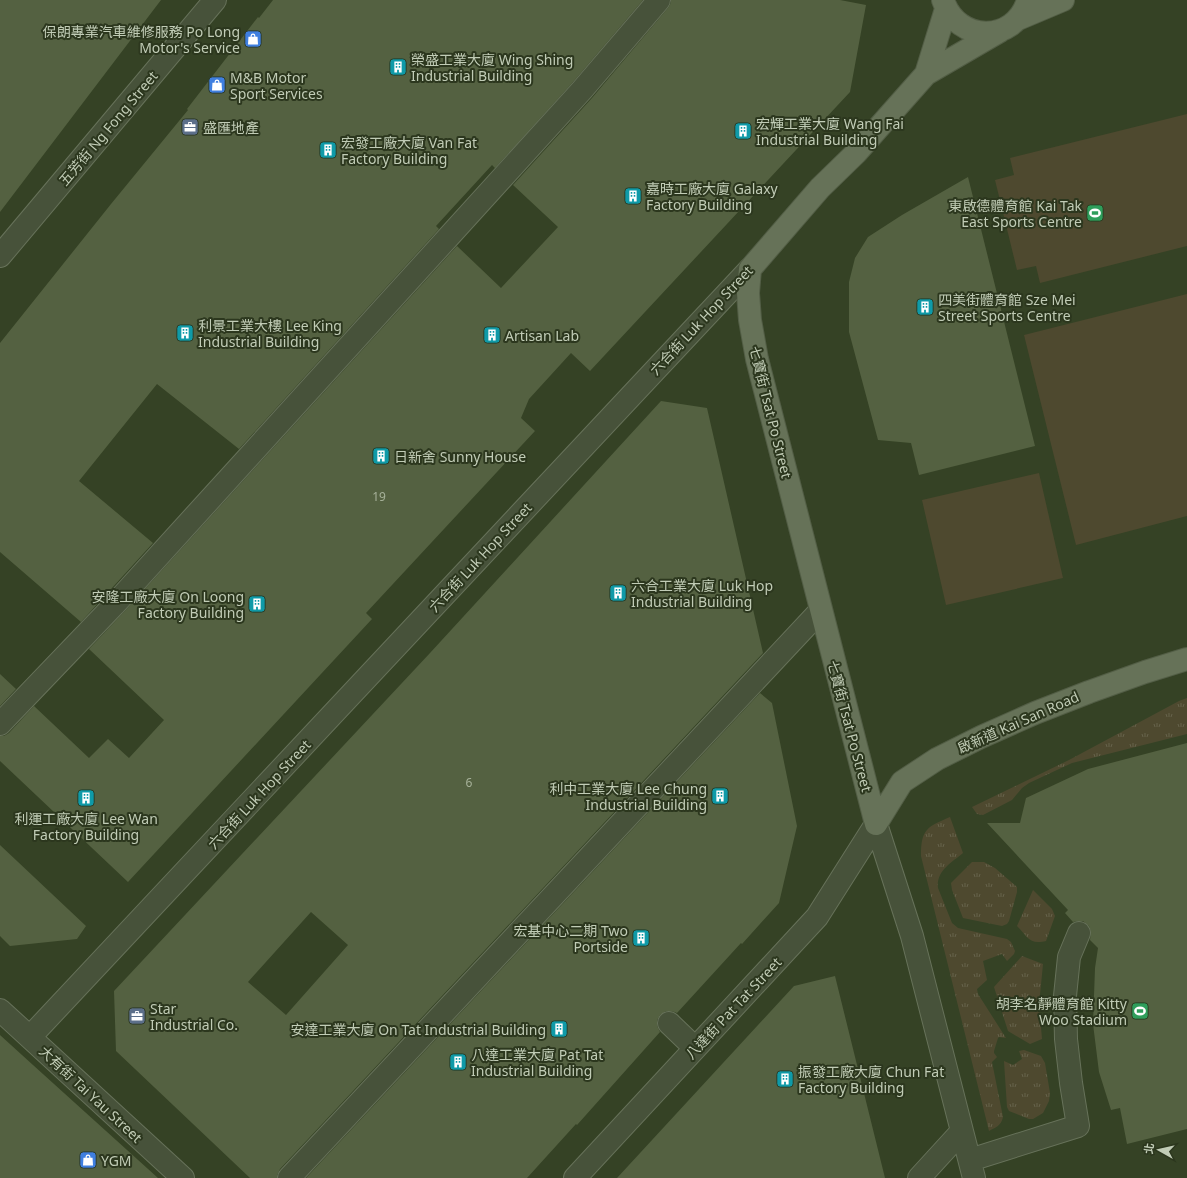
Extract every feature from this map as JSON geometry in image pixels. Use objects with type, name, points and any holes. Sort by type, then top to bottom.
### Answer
[{"type":"main road","points":[[1018,19],[1024,11],[1028,0]]},
{"type":"main road","name":"六合街 Luk Hop Street","points":[[750,269],[820,188],[856,153],[926,74],[1009,26],[1018,19],[1063,0]]},
{"type":"main road","points":[[945,5],[956,21],[969,30],[984,33],[1000,31]]},
{"type":"main road","name":"六合街 Luk Hop Street","points":[[926,74],[945,5]]},
{"type":"main road","name":"七寶街 Tsat Po Street","points":[[750,269],[748,293],[750,320],[757,359],[820,611],[876,824]]},
{"type":"main road","name":"啟新道 Kai San Road","points":[[876,824],[902,782],[937,759],[981,737],[1035,713],[1096,689],[1187,659]]},
{"type":"street","name":"五芳街 Ng Fong Street","points":[[0,256],[215,0]]},
{"type":"street","points":[[0,724],[114,605],[556,120],[659,0]]},
{"type":"street","name":"六合街 Luk Hop Street","points":[[30,1037],[750,269]]},
{"type":"street","points":[[289,1178],[820,611]]},
{"type":"street","name":"八達街 Pat Tat Street","points":[[574,1178],[817,917],[876,824]]},
{"type":"street","name":"七寶街 Tsat Po Street","points":[[876,824],[912,936],[972,1169]]},
{"type":"street","points":[[972,1169],[1078,1126],[1066,1039],[1065,996],[1069,957],[1079,933]]},
{"type":"street","name":"大有街 Tai Yau Street","points":[[0,1010],[182,1178]]},
{"type":"street","points":[[669,1022],[696,1048]]},
{"type":"street","points":[[919,1178],[962,1131]]},
{"type":"green space","name":"東啟德體育館 Kai Tak East Sports Centre","points":[[1187,114],[1187,246],[1040,283],[1036,266],[1017,270],[995,180],[1014,175],[1010,158]]},
{"type":"green space","points":[[1187,294],[1187,516],[1076,545],[1024,335]]},
{"type":"green space","points":[[1039,473],[1063,578],[946,605],[922,500]]},
{"type":"green space","points":[[1187,698],[1187,734],[1072,763],[1029,783],[1022,788],[1012,800],[983,815],[977,814],[972,807],[1069,760]]},
{"type":"green space","points":[[950,817],[963,853],[949,864],[942,872],[939,877],[938,888],[952,923],[958,928],[1007,939],[1011,942],[1015,951],[1007,961],[1002,954],[983,961],[987,980],[977,989],[978,994],[1006,1038],[998,1038],[994,1051],[997,1057],[992,1062],[1003,1117],[1000,1124],[989,1131],[921,856],[921,847],[924,834],[931,827]]},
{"type":"green space","points":[[972,862],[984,862],[995,868],[1017,887],[1017,892],[1007,924],[1002,926],[963,918],[952,890],[951,883]]},
{"type":"green space","points":[[1033,890],[1052,909],[1055,916],[1046,941],[1032,941],[1017,926]]},
{"type":"green space","points":[[1022,956],[1043,964],[1039,1005],[1042,1039],[1030,1044],[1008,1031],[994,987]]},
{"type":"green space","points":[[1024,1050],[1041,1056],[1045,1063],[1050,1093],[1049,1101],[1043,1113],[1033,1119],[1029,1119],[1009,1111],[1007,1107],[1004,1061],[1013,1065],[1022,1059],[1019,1051]]},
{"type":"building","points":[[0,0],[161,0],[0,212]]},
{"type":"building","points":[[273,0],[643,0],[573,82],[495,168],[492,165],[436,226],[439,229],[239,449],[157,384],[79,481],[153,543],[81,622],[0,552],[0,343],[188,110],[187,109],[258,17],[259,18]]},
{"type":"building","points":[[671,0],[840,0],[866,5],[850,92],[590,371],[571,353],[529,399],[521,418],[535,431],[366,613],[372,619],[128,882],[0,761],[0,736],[4,736],[9,733],[34,706],[89,758],[108,739],[129,758],[164,720],[89,649],[457,246],[501,288],[558,227],[513,185],[592,98],[668,8]]},
{"type":"building","name":"四美街體育館 Sze Mei Street Sports Centre","points":[[968,177],[1035,446],[919,475],[911,443],[878,440],[849,332],[849,282],[855,258],[868,237],[902,215]]},
{"type":"building","points":[[661,401],[707,408],[763,653],[280,1169],[277,1178],[250,1178],[116,1051],[114,991],[430,653]],"holes":[[[311,912],[348,945],[286,1015],[248,982]]]},
{"type":"building","points":[[0,674],[16,689],[0,706]]},
{"type":"building","points":[[760,693],[772,703],[797,826],[779,903],[677,1013],[666,1011],[660,1015],[657,1020],[657,1026],[660,1032],[577,1125],[576,1124],[527,1178],[306,1178]]},
{"type":"building","points":[[1187,743],[1187,1129],[1127,1144],[1120,1108],[1111,1110],[1099,1072],[1093,1024],[1095,968],[1098,948],[1090,940],[1091,932],[1089,926],[1083,921],[1073,922],[1065,913],[1068,910],[987,823],[1020,823],[1026,798],[1088,769]]},
{"type":"building","points":[[0,845],[86,926],[77,939],[10,946],[0,936]]},
{"type":"building","name":"振發工廠大廈 Chun Fat Factory Building","points":[[835,976],[885,1178],[617,1178],[794,986]]},
{"type":"building","points":[[0,1035],[33,1065],[158,1178],[0,1178]]},
{"type":"place","name":"保朗專業汽車維修服務 Po Long Motor's Service","points":[[253,39]]},
{"type":"place","name":"榮盛工業大廈 Wing Shing Industrial Building","points":[[398,67]]},
{"type":"place","name":"M&B Motor Sport Services","points":[[217,85]]},
{"type":"place","name":"盛匯地產","points":[[190,127]]},
{"type":"place","name":"宏輝工業大廈 Wang Fai Industrial Building","points":[[743,131]]},
{"type":"place","name":"宏發工廠大廈 Van Fat Factory Building","points":[[328,150]]},
{"type":"place","name":"嘉時工廠大廈 Galaxy Factory Building","points":[[633,196]]},
{"type":"place","name":"東啟德體育館 Kai Tak East Sports Centre","points":[[1095,213]]},
{"type":"place","name":"四美街體育館 Sze Mei Street Sports Centre","points":[[925,307]]},
{"type":"place","name":"利景工業大樓 Lee King Industrial Building","points":[[185,333]]},
{"type":"place","name":"Artisan Lab","points":[[492,335]]},
{"type":"place","name":"日新舍 Sunny House","points":[[381,456]]},
{"type":"place","name":"六合工業大廈 Luk Hop Industrial Building","points":[[618,593]]},
{"type":"place","name":"安隆工廠大廈 On Loong Factory Building","points":[[257,604]]},
{"type":"place","name":"利中工業大廈 Lee Chung Industrial Building","points":[[720,796]]},
{"type":"place","name":"利運工廠大廈 Lee Wan Factory Building","points":[[86,798]]},
{"type":"place","name":"宏基中心二期 Two Portside","points":[[641,938]]},
{"type":"place","name":"胡李名靜體育館 Kitty Woo Stadium","points":[[1140,1011]]},
{"type":"place","name":"Star Industrial Co.","points":[[137,1016]]},
{"type":"place","name":"安達工業大廈 On Tat Industrial Building","points":[[559,1029]]},
{"type":"place","name":"八達工業大廈 Pat Tat Industrial Building","points":[[458,1062]]},
{"type":"place","name":"振發工廠大廈 Chun Fat Factory Building","points":[[785,1079]]},
{"type":"place","name":"YGM","points":[[88,1160]]}]
